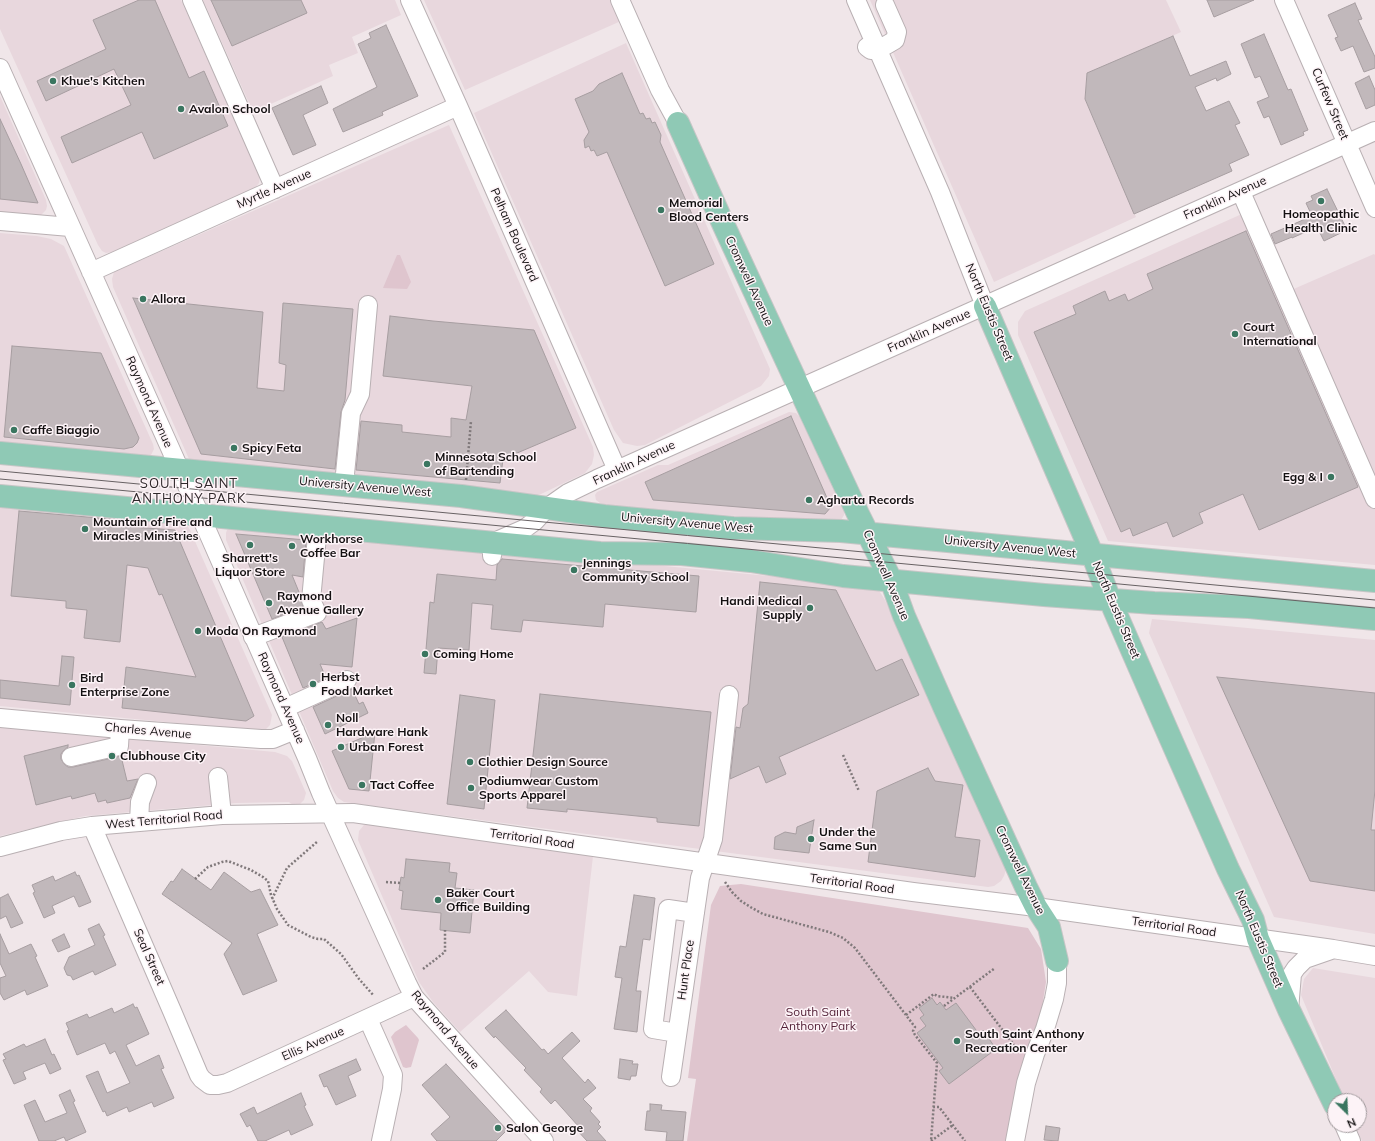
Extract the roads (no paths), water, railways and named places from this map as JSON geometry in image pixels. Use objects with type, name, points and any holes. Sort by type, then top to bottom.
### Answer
[{"type":"main road","name":"Cromwell Avenue","points":[[678,123],[799,389],[891,580],[904,616],[938,694],[1036,907],[1049,927],[1057,960]]},
{"type":"main road","name":"North Eustis Street","points":[[985,306],[1093,556],[1110,600],[1228,869],[1253,920],[1258,939],[1289,1010],[1329,1093]]},
{"type":"main road","name":"University Avenue West","points":[[0,453],[461,496],[604,516],[733,528],[841,531],[1093,556],[1375,581]]},
{"type":"main road","points":[[0,496],[318,526],[492,550],[682,554],[751,561],[843,576],[1044,595],[1154,604],[1249,607],[1375,619]]},
{"type":"street","points":[[192,0],[275,189]]},
{"type":"street","name":"Pelham Boulevard","points":[[410,0],[458,106],[617,470]]},
{"type":"street","name":"Cromwell Avenue","points":[[620,0],[660,90],[678,123]]},
{"type":"street","name":"Curfew Street","points":[[1284,0],[1375,208]]},
{"type":"street","name":"North Eustis Street","points":[[857,2],[940,192],[985,306]]},
{"type":"street","points":[[878,50],[894,40],[897,32],[885,5]]},
{"type":"street","name":"Raymond Avenue","points":[[0,68],[295,730],[330,813],[414,997],[544,1141]]},
{"type":"street","name":"Myrtle Avenue","points":[[91,272],[458,106]]},
{"type":"street","name":"Franklin Avenue","points":[[492,550],[535,521],[548,507],[568,493],[1375,131]]},
{"type":"street","points":[[1241,192],[1375,499]]},
{"type":"street","points":[[0,221],[70,227]]},
{"type":"street","points":[[344,484],[351,413],[360,394],[368,305]]},
{"type":"street","points":[[253,637],[317,613],[311,600],[318,526]]},
{"type":"street","points":[[285,708],[347,680]]},
{"type":"street","name":"Hunt Place","points":[[670,1077],[700,878],[713,839],[729,695]]},
{"type":"street","name":"Charles Avenue","points":[[0,718],[261,740],[273,739],[295,730]]},
{"type":"street","points":[[71,756],[119,746],[120,729]]},
{"type":"street","points":[[218,777],[222,815]]},
{"type":"street","points":[[139,822],[140,802],[148,783]]},
{"type":"street","name":"Territorial Road","points":[[330,813],[353,813],[914,892],[1036,907],[1375,956]]},
{"type":"street","name":"West Territorial Road","points":[[0,847],[61,831],[92,826],[222,815],[330,813]]},
{"type":"street","name":"Seal Street","points":[[92,826],[199,1075],[210,1085]]},
{"type":"street","points":[[677,1032],[653,1029],[668,909],[695,913]]},
{"type":"street","points":[[1289,1010],[1292,974],[1296,968],[1305,959],[1333,949]]},
{"type":"street","name":"Cromwell Avenue","points":[[1015,1141],[1026,1083],[1054,999],[1057,983],[1057,960]]},
{"type":"street","name":"Ellis Avenue","points":[[210,1085],[227,1083],[414,997]]},
{"type":"street","points":[[368,1019],[393,1075],[392,1089],[381,1141]]},
{"type":"tram line","points":[[0,471],[1375,600]]},
{"type":"tram line","points":[[0,479],[1375,608]]},
{"type":"place","name":"Khue's Kitchen","points":[[53,81]]},
{"type":"place","name":"Avalon School","points":[[181,109]]},
{"type":"place","name":"Homeopathic Health Clinic","points":[[1321,201]]},
{"type":"place","name":"Memorial Blood Centers","points":[[661,210]]},
{"type":"place","name":"Allora","points":[[143,299]]},
{"type":"place","name":"Court International","points":[[1235,334]]},
{"type":"place","name":"Caffe Biaggio","points":[[14,430]]},
{"type":"place","name":"Spicy Feta","points":[[234,448]]},
{"type":"place","name":"Minnesota School of Bartending","points":[[427,464]]},
{"type":"place","name":"Egg & I","points":[[1331,477]]},
{"type":"place","name":"Agharta Records","points":[[809,500]]},
{"type":"place","name":"Mountain of Fire and Miracles Ministries","points":[[85,529]]},
{"type":"place","name":"Sharrett's Liquor Store","points":[[250,545]]},
{"type":"place","name":"Workhorse Coffee Bar","points":[[292,546]]},
{"type":"place","name":"Jennings Community School","points":[[574,570]]},
{"type":"place","name":"Raymond Avenue Gallery","points":[[269,603]]},
{"type":"place","name":"Handi Medical Supply","points":[[810,608]]},
{"type":"place","name":"Moda On Raymond","points":[[198,631]]},
{"type":"place","name":"Coming Home","points":[[425,654]]},
{"type":"place","name":"Herbst Food Market","points":[[313,684]]},
{"type":"place","name":"Bird Enterprise Zone","points":[[72,685]]},
{"type":"place","name":"Noll Hardware Hank","points":[[328,725]]},
{"type":"place","name":"Urban Forest","points":[[341,747]]},
{"type":"place","name":"Clubhouse City","points":[[112,756]]},
{"type":"place","name":"Clothier Design Source","points":[[470,762]]},
{"type":"place","name":"Tact Coffee","points":[[362,785]]},
{"type":"place","name":"Podiumwear Custom Sports Apparel","points":[[471,788]]},
{"type":"place","name":"Under the Same Sun","points":[[811,839]]},
{"type":"place","name":"Baker Court Office Building","points":[[438,900]]},
{"type":"place","name":"South Saint Anthony Recreation Center","points":[[957,1041]]},
{"type":"place","name":"Salon George","points":[[498,1128]]},
{"type":"district","name":"SOUTH SAINT ANTHONY PARK","points":[[189,492]]},
{"type":"park label","name":"South Saint Anthony Park","points":[[818,1019]]}]
